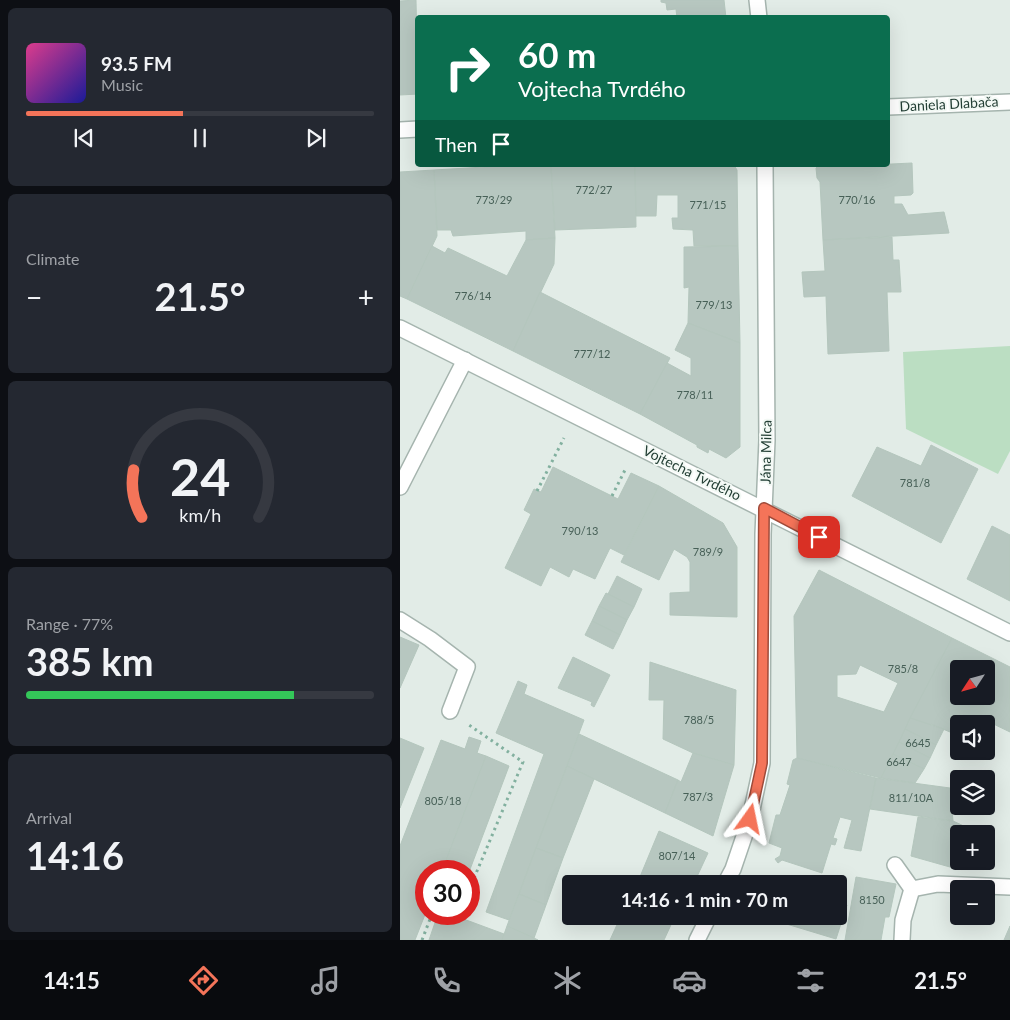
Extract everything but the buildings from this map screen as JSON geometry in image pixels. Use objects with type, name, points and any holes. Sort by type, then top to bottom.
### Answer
[{"type":"street","points":[[757,0],[759,15]]},
{"type":"street","name":"Daniela Dlabača","points":[[890,107],[1010,102]]},
{"type":"street","points":[[400,130],[415,129]]},
{"type":"street","name":"Jána Milca","points":[[730,875],[750,819],[762,763],[764,508],[767,440],[765,167]]},
{"type":"street","name":"Vojtecha Tvrdého","points":[[400,328],[764,508],[1010,633]]},
{"type":"street","points":[[400,487],[465,360]]},
{"type":"street","points":[[400,620],[468,667],[450,711]]},
{"type":"street","points":[[895,865],[912,889]]},
{"type":"street","points":[[912,889],[938,884],[1010,887]]},
{"type":"street","points":[[902,940],[903,920],[912,889]]},
{"type":"street","points":[[697,940],[704,925]]},
{"type":"path","points":[[537,490],[565,436]]},
{"type":"path","points":[[612,496],[627,466]]},
{"type":"path","points":[[450,711],[523,762],[480,864]]},
{"type":"path","points":[[422,940],[428,925]]},
{"type":"green space","points":[[1010,346],[1010,451],[998,474],[906,429],[903,352]]},
{"type":"route","points":[[750,819],[762,763],[764,508],[819,537]]}]
